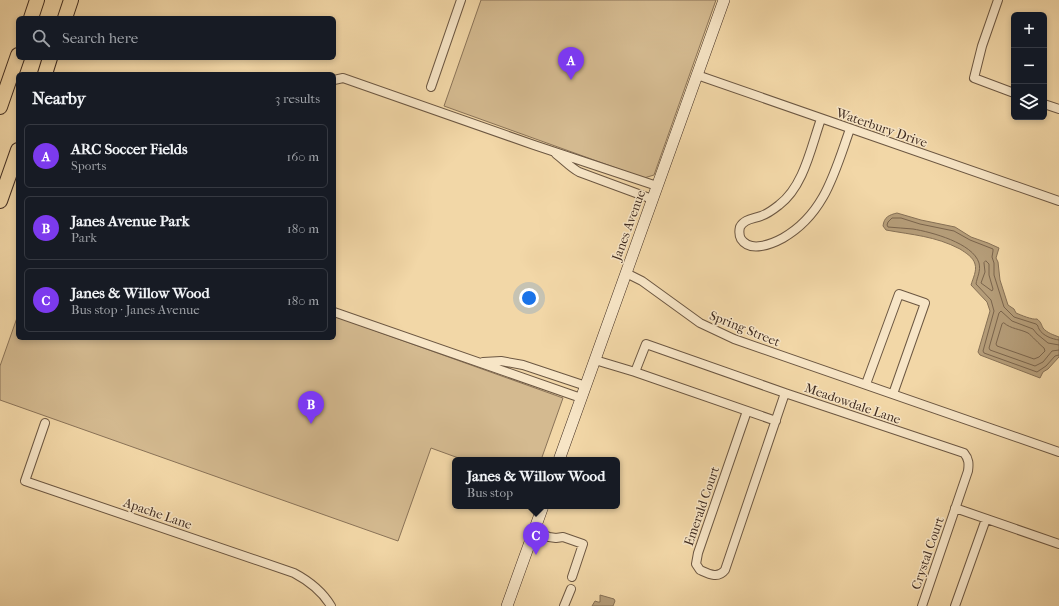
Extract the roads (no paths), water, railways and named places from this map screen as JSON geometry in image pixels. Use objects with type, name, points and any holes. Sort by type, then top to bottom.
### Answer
[{"type":"highway","points":[[32,16],[37,0]]},
{"type":"highway","points":[[66,16],[71,0]]},
{"type":"highway","points":[[0,107],[16,60]]},
{"type":"highway","points":[[46,72],[49,60]]},
{"type":"highway","points":[[0,201],[16,156]]},
{"type":"street","points":[[431,87],[461,0]]},
{"type":"street","name":"Janes Avenue","points":[[560,457],[724,0]]},
{"type":"street","points":[[998,0],[982,46],[974,78],[1011,92]]},
{"type":"street","name":"Waterbury Drive","points":[[697,75],[1059,201]]},
{"type":"street","points":[[336,80],[343,78],[657,186]]},
{"type":"street","points":[[1047,105],[1059,109]]},
{"type":"street","points":[[821,119],[799,182],[790,195],[779,206],[743,223],[739,233],[742,240],[749,245],[758,246],[780,239],[801,225],[819,205],[826,193],[850,129]]},
{"type":"street","points":[[550,150],[565,160],[573,169],[579,172],[652,199]]},
{"type":"street","name":"Spring Street","points":[[626,274],[642,282],[700,323],[719,332],[1059,452]]},
{"type":"street","points":[[866,384],[899,294],[925,303],[893,394]]},
{"type":"street","points":[[336,313],[581,398]]},
{"type":"street","points":[[635,372],[646,344],[785,393]]},
{"type":"street","points":[[595,360],[635,372],[776,421]]},
{"type":"street","points":[[478,362],[502,361],[523,365],[586,386]]},
{"type":"street","name":"Meadowdale Lane","points":[[776,421],[785,393],[964,453],[968,458],[968,471],[955,508]]},
{"type":"street","name":"Emerald Court","points":[[747,411],[696,559],[696,564],[700,570],[715,576],[721,574],[725,570],[776,421]]},
{"type":"street","name":"Apache Lane","points":[[45,423],[25,481],[294,573],[314,585],[331,606]]},
{"type":"street","points":[[955,508],[1059,544]]},
{"type":"street","name":"Crystal Court","points":[[922,606],[955,508]]},
{"type":"street","points":[[507,606],[542,509]]},
{"type":"street","points":[[955,606],[986,519]]},
{"type":"street","points":[[534,531],[549,537],[563,537],[584,544],[572,577]]},
{"type":"street","points":[[564,606],[571,589]]},
{"type":"water","points":[[897,213],[955,227],[971,237],[999,248],[996,258],[998,262],[1000,280],[1008,305],[1014,309],[1016,313],[1029,318],[1037,319],[1045,330],[1059,337],[1059,357],[1048,369],[1043,372],[1040,378],[980,355],[978,352],[990,311],[987,302],[971,285],[976,269],[973,259],[960,249],[942,241],[924,236],[886,230],[883,226],[886,218]]},
{"type":"water","points":[[600,595],[614,599],[615,601],[613,606],[592,606],[595,601],[600,602]]},
{"type":"place","name":"ARC Soccer Fields","points":[[571,80]]},
{"type":"place","name":"Janes Avenue Park","points":[[311,424]]},
{"type":"place","name":"Janes & Willow Wood","points":[[536,555]]}]
